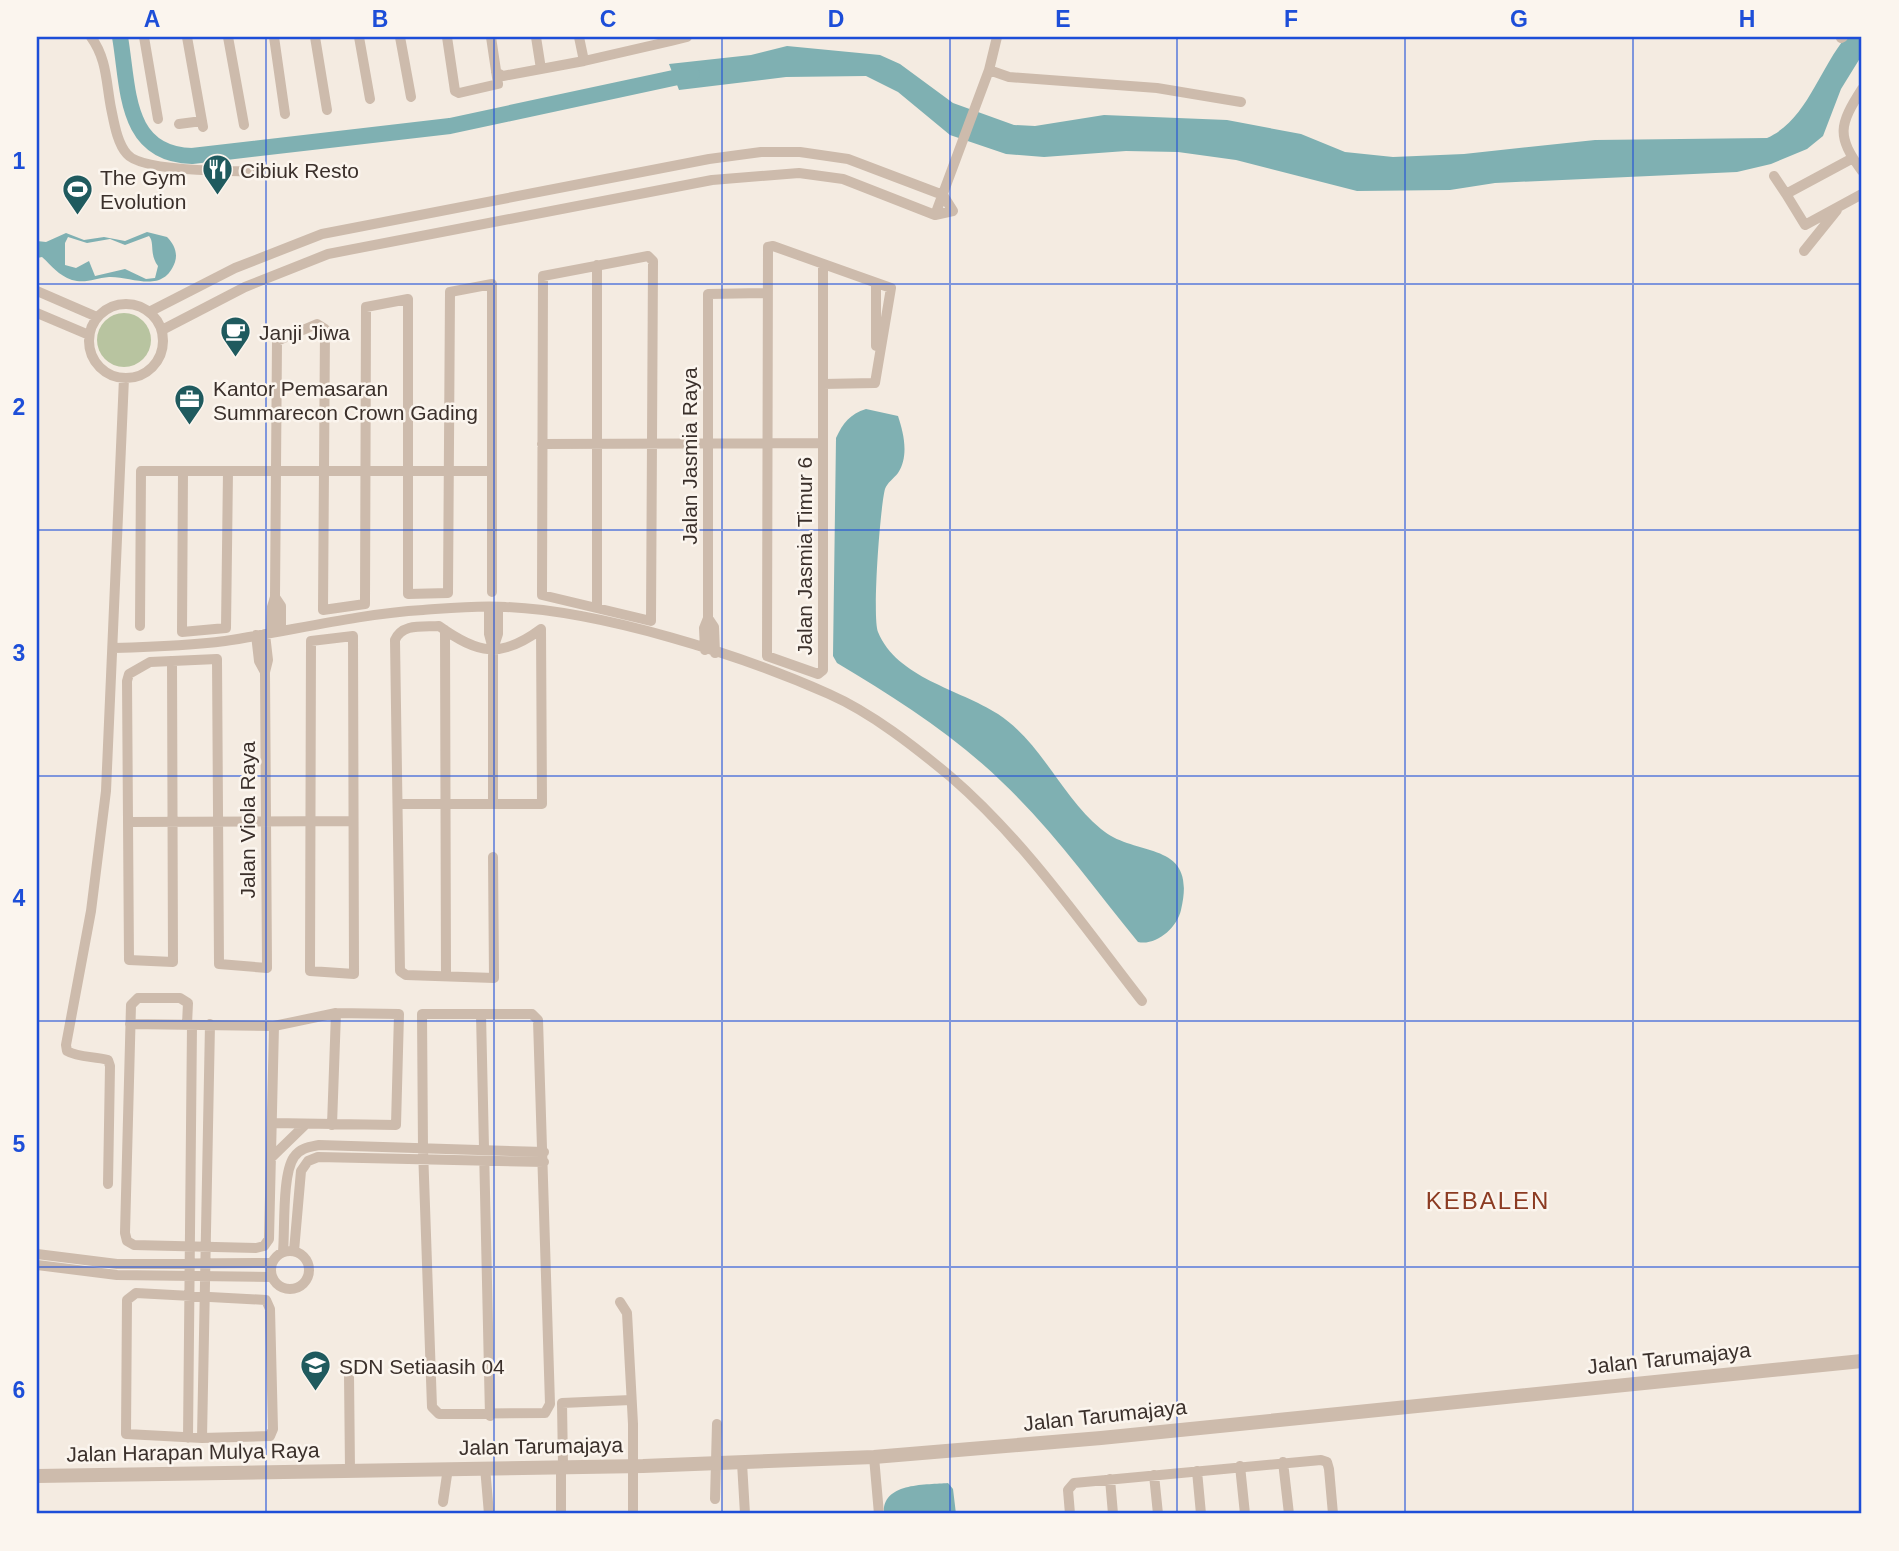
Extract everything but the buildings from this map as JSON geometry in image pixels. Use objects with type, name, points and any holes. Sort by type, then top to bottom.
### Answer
[{"type":"street","points":[[92,37],[104,56],[115,129],[127,155],[141,162],[201,170],[275,170]]},
{"type":"street","points":[[144,37],[158,119]]},
{"type":"street","points":[[179,124],[202,124],[187,37]]},
{"type":"street","points":[[228,37],[244,125]]},
{"type":"street","points":[[274,37],[285,114]]},
{"type":"street","points":[[315,37],[327,110]]},
{"type":"street","points":[[359,37],[370,99]]},
{"type":"street","points":[[400,37],[411,97]]},
{"type":"street","points":[[447,37],[457,93],[497,86],[491,37]]},
{"type":"street","points":[[536,37],[541,69]]},
{"type":"street","points":[[579,37],[584,61]]},
{"type":"street","points":[[626,37],[629,50]]},
{"type":"street","points":[[496,72],[503,76],[584,61],[687,37]]},
{"type":"street","points":[[943,195],[989,70],[997,37]]},
{"type":"street","points":[[989,70],[1009,77],[1157,88],[1241,103]]},
{"type":"street","points":[[1862,89],[1842,128],[1843,142],[1862,171]]},
{"type":"street","points":[[149,312],[235,268],[322,234],[709,159],[761,152],[800,152],[848,159],[943,195],[953,211],[935,215],[843,179],[799,173],[762,173],[712,180],[328,254],[245,287],[162,330]]},
{"type":"street","points":[[1786,194],[1853,158]]},
{"type":"street","points":[[1774,176],[1814,238]]},
{"type":"street","points":[[1805,225],[1862,194]]},
{"type":"street","points":[[1804,251],[1841,205]]},
{"type":"street","points":[[766,443],[768,247],[774,246],[891,288],[875,383]]},
{"type":"street","points":[[648,256],[653,261],[650,621],[542,595],[543,275],[597,265],[648,256]]},
{"type":"street","name":"Jalan Jasmia Timur 6","points":[[766,443],[767,656],[818,674],[823,670],[823,264]]},
{"type":"street","points":[[597,265],[597,608]]},
{"type":"street","points":[[235,268],[245,287]]},
{"type":"street","points":[[875,383],[876,283]]},
{"type":"street","points":[[324,471],[323,610],[365,604],[366,307],[408,299],[408,594],[448,593],[450,292],[492,284],[492,592]]},
{"type":"street","points":[[37,291],[97,317]]},
{"type":"street","name":"Jalan Jasmia Raya","points":[[710,652],[714,627],[708,618],[708,293],[766,293]]},
{"type":"street","points":[[122,304],[149,312],[162,330],[160,354],[155,364],[146,372],[124,378],[112,376],[93,359],[89,335],[97,317],[108,308],[122,304]]},
{"type":"street","points":[[37,313],[89,335]]},
{"type":"street","name":"Jalan Viola Raya","points":[[218,821],[219,964],[267,968],[265,672],[259,662],[268,633],[281,606],[275,597],[277,341],[317,324],[325,329],[324,471]]},
{"type":"street","points":[[108,1184],[110,1066],[108,1060],[99,1057],[73,1054],[67,1051],[66,1045],[91,911],[106,791],[124,378]]},
{"type":"street","points":[[823,384],[875,383]]},
{"type":"street","points":[[542,443],[823,443]]},
{"type":"street","points":[[140,626],[141,471],[492,471]]},
{"type":"street","points":[[183,471],[182,632],[226,628],[228,471]]},
{"type":"street","points":[[114,648],[172,647],[421,610],[494,607],[572,615],[651,634],[710,652],[832,695],[886,728],[951,777],[1013,838],[1142,1000]]},
{"type":"street","points":[[493,804],[493,649],[489,634],[494,607]]},
{"type":"street","points":[[398,804],[542,804],[541,629],[518,646],[493,649],[458,640],[439,626],[404,628],[395,640],[398,966],[406,975],[494,978],[493,857]]},
{"type":"street","points":[[445,630],[446,976]]},
{"type":"street","points":[[353,636],[353,821],[354,974],[310,971],[311,642],[353,636]]},
{"type":"street","points":[[172,661],[173,962],[129,960],[129,674],[150,662],[172,661],[217,659],[218,821]]},
{"type":"street","points":[[128,822],[353,821]]},
{"type":"street","points":[[188,1438],[191,1247],[188,1003],[180,998],[134,1000],[130,1024],[125,1233],[127,1241],[134,1245],[191,1247],[264,1246],[269,1239],[274,1026]]},
{"type":"street","points":[[332,1125],[337,1013]]},
{"type":"street","points":[[130,1024],[274,1026],[337,1013],[399,1014],[398,1123],[272,1123]]},
{"type":"street","points":[[422,1014],[481,1014],[532,1014],[538,1020],[551,1404],[545,1413],[491,1416],[439,1414],[432,1407],[423,1154],[422,1014]]},
{"type":"street","points":[[481,1014],[491,1416]]},
{"type":"street","points":[[202,1438],[210,1024]]},
{"type":"street","points":[[271,1158],[306,1124]]},
{"type":"street","points":[[37,1254],[117,1269],[272,1263],[288,1251],[301,1171],[308,1161],[318,1157],[423,1154],[544,1157]]},
{"type":"street","points":[[272,1263],[272,1277],[280,1287],[293,1289],[305,1283],[310,1270],[305,1258],[288,1251]]},
{"type":"street","points":[[37,1265],[117,1269],[190,1277],[272,1277]]},
{"type":"street","points":[[136,1293],[205,1295],[266,1300],[270,1309],[273,1429],[270,1436],[262,1439],[132,1437],[124,1430],[127,1300],[136,1293]]},
{"type":"street","points":[[620,1302],[626,1313],[633,1514]]},
{"type":"street","name":"Jalan Tarumajaya","points":[[350,1470],[448,1473],[485,1469],[717,1468],[874,1459],[1862,1361]]},
{"type":"street","points":[[349,1376],[350,1470]]},
{"type":"street","points":[[561,1514],[562,1403],[631,1400]]},
{"type":"street","points":[[715,1499],[717,1424]]},
{"type":"street","points":[[874,1459],[879,1514]]},
{"type":"street","points":[[1283,1462],[1289,1514]]},
{"type":"street","points":[[1070,1514],[1069,1486],[1110,1479],[1283,1462],[1327,1462],[1333,1514]]},
{"type":"street","points":[[742,1466],[745,1514]]},
{"type":"street","points":[[1240,1466],[1245,1514]]},
{"type":"street","points":[[485,1469],[489,1514]]},
{"type":"street","name":"Jalan Harapan Mulya Raya","points":[[37,1476],[350,1470]]},
{"type":"street","points":[[1197,1471],[1201,1514]]},
{"type":"street","points":[[443,1502],[448,1473]]},
{"type":"street","points":[[1154,1475],[1158,1514]]},
{"type":"street","points":[[1110,1479],[1113,1514]]},
{"type":"green space","points":[[124,313],[143,321],[151,340],[143,359],[124,367],[105,359],[97,340],[105,321]]},
{"type":"water","points":[[1846,37],[1862,37],[1862,55],[1841,89],[1823,136],[1807,149],[1771,164],[1737,172],[1495,183],[1450,190],[1357,191],[1236,160],[1178,152],[1126,151],[1044,157],[1006,154],[950,135],[898,92],[866,76],[786,77],[679,90],[669,64],[751,55],[787,46],[880,55],[900,64],[953,103],[1014,125],[1035,126],[1104,115],[1227,120],[1301,134],[1345,152],[1393,157],[1464,154],[1595,140],[1767,138],[1781,130],[1802,107]]},
{"type":"water","points":[[147,232],[167,237],[176,255],[170,272],[163,278],[146,282],[118,277],[77,281],[63,276],[42,257],[37,258],[37,241],[46,242],[66,233],[84,240],[104,237],[125,241]],"holes":[[[149,236],[158,266],[155,278],[146,279],[125,269],[95,276],[89,261],[76,268],[65,265],[65,243],[68,237],[87,243],[110,239],[125,245]]]},
{"type":"water","points":[[866,409],[898,416],[904,445],[901,466],[886,487],[883,500],[876,585],[878,632],[887,648],[914,672],[982,705],[1013,726],[1039,754],[1074,801],[1101,829],[1115,838],[1172,861],[1181,871],[1184,887],[1181,910],[1175,923],[1158,938],[1145,943],[1138,942],[1039,820],[964,748],[880,689],[837,663],[833,656],[836,438],[848,420]]},
{"type":"water","points":[[948,1483],[953,1489],[956,1514],[884,1514],[885,1504],[897,1491],[918,1485]]},
{"type":"waterway","points":[[120,37],[129,97],[142,131],[153,144],[170,152],[192,156],[450,126],[692,74]]},
{"type":"place","name":"Cibiuk Resto","points":[[217,197]]},
{"type":"place","name":"The Gym Evolution","points":[[77,216]]},
{"type":"place","name":"Janji Jiwa","points":[[236,359]]},
{"type":"place","name":"Kantor Pemasaran Summarecon Crown Gading","points":[[190,427]]},
{"type":"place","name":"SDN Setiaasih 04","points":[[316,1393]]},
{"type":"district","name":"KEBALEN","points":[[1488,1200]]}]
